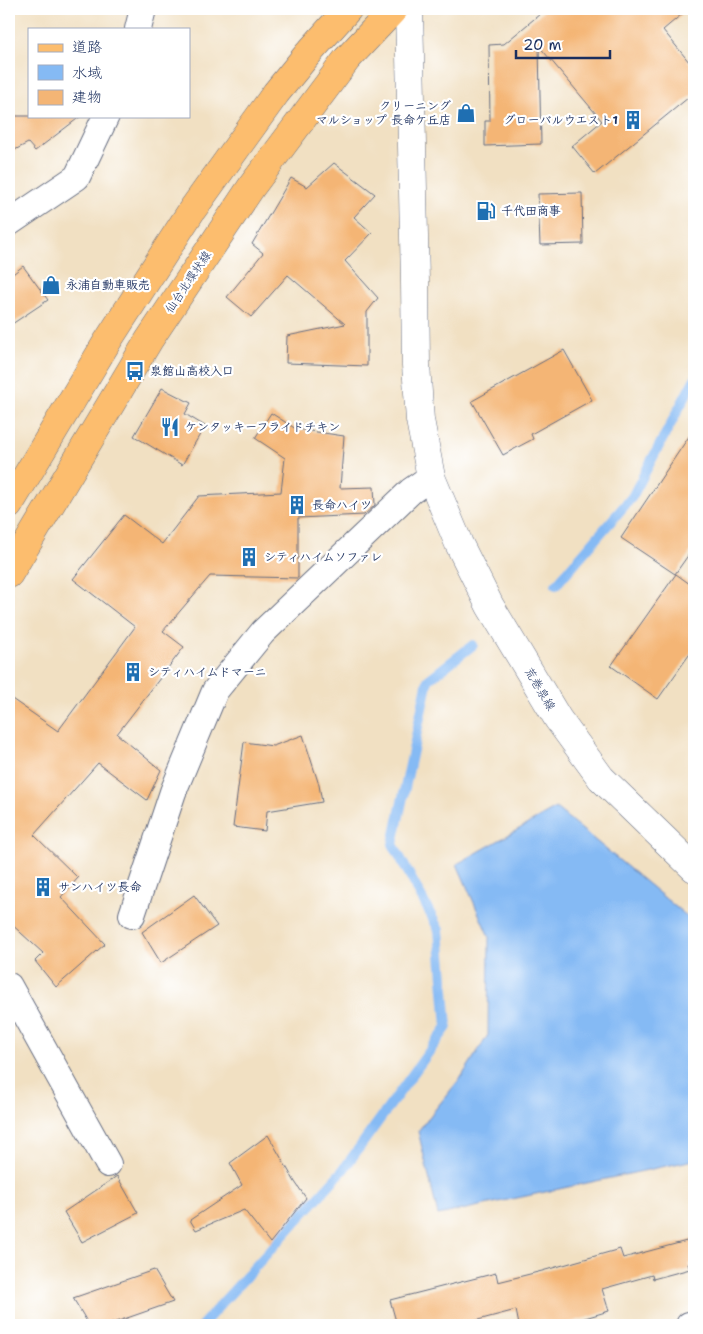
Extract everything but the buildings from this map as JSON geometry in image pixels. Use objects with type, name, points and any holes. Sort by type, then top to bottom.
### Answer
[{"type":"main road","points":[[9,506],[107,342],[192,210],[276,93],[348,9]]},
{"type":"main road","name":"仙台北環状線","points":[[9,574],[150,340],[252,186],[348,59],[394,9]]},
{"type":"street","points":[[138,28],[143,9]]},
{"type":"street","name":"荒巻泉線","points":[[409,9],[416,365],[420,420],[432,477],[459,544],[490,606],[558,719],[601,778],[694,868]]},
{"type":"street","points":[[9,223],[77,177],[105,118]]},
{"type":"street","points":[[132,915],[173,792],[215,691],[263,632],[411,491],[432,477]]},
{"type":"street","points":[[9,986],[108,1164]]},
{"type":"street","points":[[689,1325],[694,1324]]},
{"type":"water","points":[[556,808],[694,922],[694,1160],[438,1215],[418,1131],[462,1076],[488,1035],[489,937],[457,864]]},
{"type":"waterway","points":[[556,585],[632,497],[694,380]]},
{"type":"waterway","points":[[202,1325],[343,1170],[447,1027],[439,930],[393,844],[428,680],[473,645]]},
{"type":"place","name":"クリーニング マルショップ 長命ケ丘店","points":[[466,113]]},
{"type":"place","name":"グローバルウエスト1","points":[[633,120]]},
{"type":"place","name":"千代田商事","points":[[486,211]]},
{"type":"place","name":"永浦自動車販売","points":[[51,285]]},
{"type":"place","name":"泉館山高校入口","points":[[135,371]]},
{"type":"place","name":"ケンタッキーフライドチキン","points":[[170,427]]},
{"type":"place","name":"長命ハイツ","points":[[297,505]]},
{"type":"place","name":"シティハイムソファレ","points":[[249,557]]},
{"type":"place","name":"シティハイムドマーニ","points":[[133,672]]},
{"type":"place","name":"サンハイツ長命","points":[[43,887]]}]
